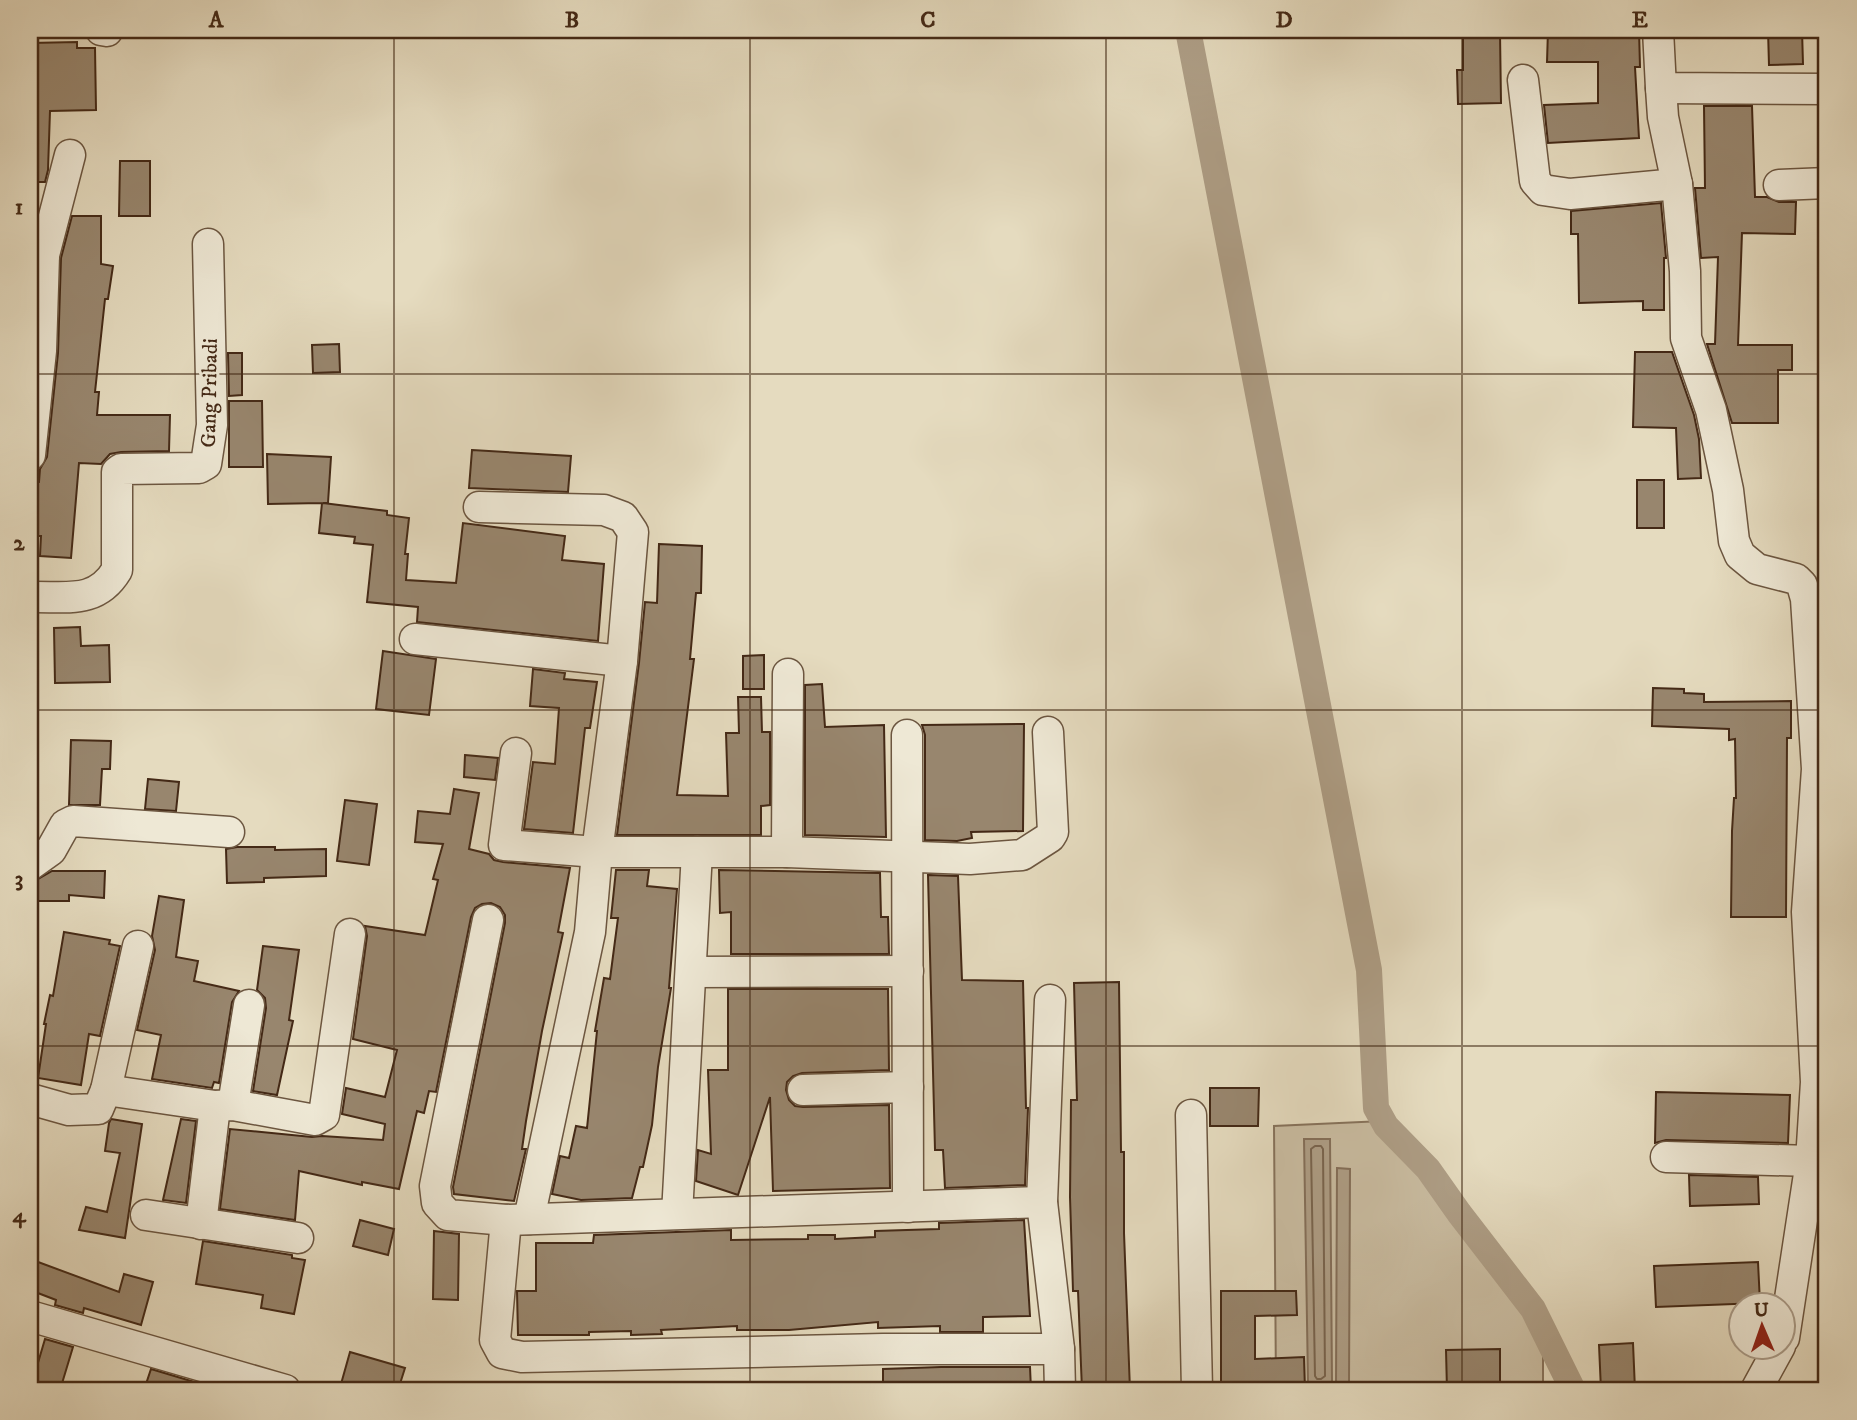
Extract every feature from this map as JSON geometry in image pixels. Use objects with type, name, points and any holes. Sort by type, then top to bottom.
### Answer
[{"type":"street","points":[[1658,30],[1663,117],[1677,184],[1685,271],[1686,338],[1711,410],[1728,490],[1734,541],[1740,555],[1757,569],[1796,579],[1802,585],[1806,599],[1817,769],[1807,912],[1819,969],[1811,1161],[1815,1212],[1795,1290]]},
{"type":"street","points":[[1523,80],[1535,181],[1543,190],[1570,194],[1677,184]]},
{"type":"street","points":[[1661,88],[1827,89]]},
{"type":"street","points":[[30,455],[41,351],[37,254],[70,155]]},
{"type":"street","points":[[1779,185],[1827,183]]},
{"type":"street","name":"Gang Pribadi","points":[[30,597],[84,596],[100,591],[109,583],[117,570],[117,472],[121,468],[199,468],[206,464],[212,425],[208,244]]},
{"type":"street","points":[[479,507],[604,510],[623,517],[633,532],[622,661],[597,852],[590,932],[517,1220],[495,1340],[502,1353],[522,1357],[883,1349],[1059,1349]]},
{"type":"street","points":[[415,639],[622,661]]},
{"type":"street","points":[[787,852],[788,674]]},
{"type":"street","points":[[516,753],[503,845],[597,852],[787,852],[970,859],[1022,855],[1054,832],[1048,732]]},
{"type":"street","points":[[907,735],[908,1207]]},
{"type":"street","points":[[30,865],[51,850],[65,825],[72,821],[229,832]]},
{"type":"street","points":[[677,1214],[697,852]]},
{"type":"street","points":[[488,920],[435,1186],[437,1203],[448,1215],[517,1220],[1042,1202]]},
{"type":"street","points":[[106,1090],[315,1120],[324,1115],[350,934]]},
{"type":"street","points":[[30,1099],[69,1110],[98,1109],[106,1090],[138,946]]},
{"type":"street","points":[[691,972],[908,971]]},
{"type":"street","points":[[1050,1000],[1042,1202],[1059,1349],[1060,1390]]},
{"type":"street","points":[[201,1224],[224,1105],[249,1005]]},
{"type":"street","points":[[803,1090],[908,1087]]},
{"type":"street","points":[[1191,1115],[1197,1390]]},
{"type":"street","points":[[1667,1157],[1811,1161]]},
{"type":"street","points":[[146,1214],[298,1238]]},
{"type":"street","points":[[30,1316],[285,1390]]},
{"type":"street","points":[[1756,1390],[1772,1360]]},
{"type":"shaded area","points":[[1383,1121],[1430,1172],[1533,1309],[1543,1354],[1543,1390],[1276,1390],[1274,1126]]},
{"type":"water","points":[[1304,1139],[1330,1139],[1332,1382],[1327,1386],[1312,1386],[1308,1382]]},
{"type":"water","points":[[1337,1168],[1350,1169],[1349,1386],[1336,1386]]},
{"type":"building","points":[[1548,30],[1639,30],[1640,67],[1635,67],[1639,138],[1548,143],[1544,105],[1598,103],[1598,62],[1547,62]]},
{"type":"building","points":[[1768,30],[1802,30],[1803,64],[1769,65]]},
{"type":"building","points":[[1500,33],[1501,103],[1458,104],[1457,70],[1463,70],[1463,35]]},
{"type":"building","points":[[77,42],[77,48],[95,48],[96,110],[50,111],[48,170],[45,182],[30,182],[30,43]]},
{"type":"building","points":[[1704,106],[1752,106],[1755,197],[1796,202],[1795,234],[1742,233],[1738,345],[1792,345],[1792,370],[1778,370],[1778,423],[1732,423],[1707,344],[1715,344],[1718,257],[1701,258],[1695,188],[1705,188]]},
{"type":"building","points":[[120,161],[150,161],[150,216],[119,216]]},
{"type":"building","points":[[1661,203],[1666,258],[1664,310],[1643,310],[1643,301],[1579,303],[1578,234],[1571,234],[1571,211]]},
{"type":"building","points":[[72,216],[101,216],[101,264],[113,266],[108,299],[105,299],[95,392],[99,392],[97,415],[170,415],[169,451],[121,452],[110,454],[101,464],[79,463],[71,558],[40,556],[41,536],[30,536],[30,481],[39,482],[40,469],[47,457],[58,353],[61,258]]},
{"type":"building","points":[[339,344],[340,372],[313,373],[312,345]]},
{"type":"building","points":[[1635,352],[1672,352],[1694,415],[1699,439],[1701,478],[1678,479],[1676,428],[1633,427]]},
{"type":"building","points":[[228,353],[242,353],[242,395],[229,396]]},
{"type":"building","points":[[229,401],[262,401],[263,467],[229,467]]},
{"type":"building","points":[[472,450],[571,456],[568,492],[469,488]]},
{"type":"building","points":[[267,454],[331,457],[328,503],[323,503],[387,511],[387,515],[409,518],[405,554],[408,554],[406,580],[456,583],[463,523],[565,536],[562,560],[604,564],[598,641],[417,622],[418,607],[367,602],[373,545],[354,543],[355,537],[319,533],[322,503],[268,504]]},
{"type":"building","points":[[1637,480],[1664,480],[1664,528],[1637,528]]},
{"type":"building","points":[[659,544],[702,546],[701,593],[696,593],[690,659],[694,659],[677,795],[728,796],[726,733],[739,733],[738,697],[761,697],[762,732],[770,732],[770,805],[761,806],[761,835],[617,835],[645,602],[657,603]]},
{"type":"building","points":[[80,627],[81,646],[109,645],[110,682],[55,683],[54,628]]},
{"type":"building","points":[[383,651],[436,659],[429,715],[376,709]]},
{"type":"building","points":[[764,655],[764,689],[743,689],[743,656]]},
{"type":"building","points":[[533,669],[565,673],[564,679],[597,682],[590,728],[585,728],[573,833],[524,829],[533,762],[555,764],[559,708],[530,706]]},
{"type":"building","points":[[822,684],[825,727],[884,725],[886,837],[805,835],[805,685]]},
{"type":"building","points":[[1653,688],[1684,689],[1684,693],[1704,694],[1704,702],[1791,701],[1791,738],[1787,738],[1786,917],[1731,917],[1732,831],[1736,798],[1735,739],[1729,740],[1729,729],[1652,726]]},
{"type":"building","points":[[1024,724],[1023,831],[971,832],[972,838],[957,841],[925,840],[925,735],[922,725]]},
{"type":"building","points":[[71,740],[111,741],[110,769],[102,769],[100,805],[69,805]]},
{"type":"building","points":[[465,755],[498,758],[495,780],[464,777]]},
{"type":"building","points":[[148,779],[179,782],[176,811],[145,809]]},
{"type":"building","points":[[454,789],[479,793],[469,849],[489,854],[494,860],[503,862],[570,868],[558,932],[563,933],[542,1031],[522,1149],[526,1149],[514,1201],[454,1194],[453,1187],[505,923],[505,915],[500,907],[491,903],[475,908],[471,917],[436,1092],[429,1091],[424,1113],[417,1111],[399,1189],[362,1182],[362,1185],[299,1171],[295,1220],[220,1209],[230,1129],[383,1140],[385,1124],[342,1114],[346,1088],[385,1097],[397,1050],[353,1039],[367,936],[365,926],[425,935],[438,880],[433,879],[443,844],[415,842],[418,811],[450,814]]},
{"type":"building","points":[[345,800],[377,804],[369,865],[337,861]]},
{"type":"building","points":[[275,847],[275,850],[326,849],[326,876],[264,878],[264,882],[227,883],[226,849]]},
{"type":"building","points":[[616,870],[649,870],[647,886],[677,889],[671,988],[652,1125],[643,1167],[640,1167],[632,1198],[581,1200],[552,1194],[560,1156],[569,1158],[576,1126],[587,1128],[595,1031],[604,978],[610,979],[618,918],[611,918]]},
{"type":"building","points":[[719,870],[880,873],[881,917],[888,917],[889,954],[731,954],[731,912],[720,913]]},
{"type":"building","points":[[52,871],[105,871],[104,898],[69,895],[69,901],[32,901],[33,882]]},
{"type":"building","points":[[928,875],[958,876],[962,980],[1023,981],[1028,1108],[1025,1185],[945,1188],[943,1150],[935,1150]]},
{"type":"building","points":[[159,896],[184,900],[176,957],[198,961],[194,981],[239,991],[232,1002],[219,1083],[214,1082],[212,1088],[152,1079],[161,1035],[137,1030],[155,950],[152,936]]},
{"type":"building","points":[[64,932],[110,940],[109,944],[120,946],[100,1036],[89,1034],[81,1085],[38,1078],[44,1024],[50,995],[53,996]]},
{"type":"building","points":[[263,946],[299,950],[289,1020],[293,1021],[277,1095],[253,1091],[266,1008],[265,998],[257,990]]},
{"type":"building","points":[[1119,982],[1121,1152],[1124,1152],[1130,1390],[1082,1390],[1078,1291],[1073,1291],[1070,1197],[1071,1100],[1077,1100],[1074,983]]},
{"type":"building","points":[[728,989],[888,989],[889,1070],[802,1073],[787,1082],[786,1090],[789,1100],[795,1106],[889,1105],[890,1188],[773,1191],[770,1097],[738,1195],[696,1181],[698,1150],[711,1154],[708,1070],[728,1070]]},
{"type":"building","points":[[1210,1088],[1259,1088],[1258,1126],[1210,1126]]},
{"type":"building","points":[[1656,1092],[1790,1095],[1788,1143],[1666,1140],[1655,1143]]},
{"type":"building","points":[[111,1119],[142,1124],[125,1238],[79,1230],[86,1207],[107,1212],[120,1153],[105,1151]]},
{"type":"building","points":[[181,1119],[196,1121],[186,1203],[163,1200]]},
{"type":"building","points":[[1689,1175],[1758,1177],[1759,1204],[1690,1206]]},
{"type":"building","points":[[360,1220],[394,1229],[388,1255],[353,1246]]},
{"type":"building","points":[[1024,1220],[1030,1316],[983,1317],[983,1332],[940,1332],[940,1326],[878,1328],[878,1322],[789,1330],[737,1330],[737,1326],[661,1330],[662,1334],[631,1335],[631,1331],[589,1332],[589,1335],[518,1335],[517,1291],[536,1291],[536,1243],[593,1243],[594,1235],[731,1230],[731,1240],[808,1239],[808,1235],[835,1235],[835,1239],[875,1237],[875,1231],[939,1229],[939,1223]]},
{"type":"building","points":[[434,1231],[459,1234],[458,1300],[433,1299]]},
{"type":"building","points":[[203,1241],[292,1255],[292,1258],[305,1260],[294,1314],[261,1308],[263,1295],[196,1284]]},
{"type":"building","points":[[30,1259],[119,1292],[124,1274],[153,1282],[141,1325],[84,1308],[83,1313],[55,1305],[56,1300],[30,1290]]},
{"type":"building","points":[[1758,1262],[1759,1290],[1728,1290],[1728,1304],[1656,1307],[1654,1266]]},
{"type":"building","points":[[1221,1291],[1296,1291],[1297,1315],[1255,1316],[1255,1359],[1304,1357],[1305,1390],[1221,1390]]},
{"type":"building","points":[[45,1339],[73,1347],[60,1390],[30,1390]]},
{"type":"building","points":[[1633,1343],[1635,1390],[1601,1390],[1599,1345]]},
{"type":"building","points":[[1500,1349],[1500,1390],[1447,1390],[1446,1350]]},
{"type":"building","points":[[350,1352],[405,1368],[398,1390],[361,1390],[341,1384]]},
{"type":"building","points":[[1030,1367],[1031,1390],[883,1390],[883,1369]]},
{"type":"building","points":[[151,1369],[211,1387],[211,1390],[144,1390]]},
{"type":"waterway","points":[[1188,30],[1369,970],[1376,1108],[1386,1126],[1428,1169],[1533,1309],[1573,1390]]}]
